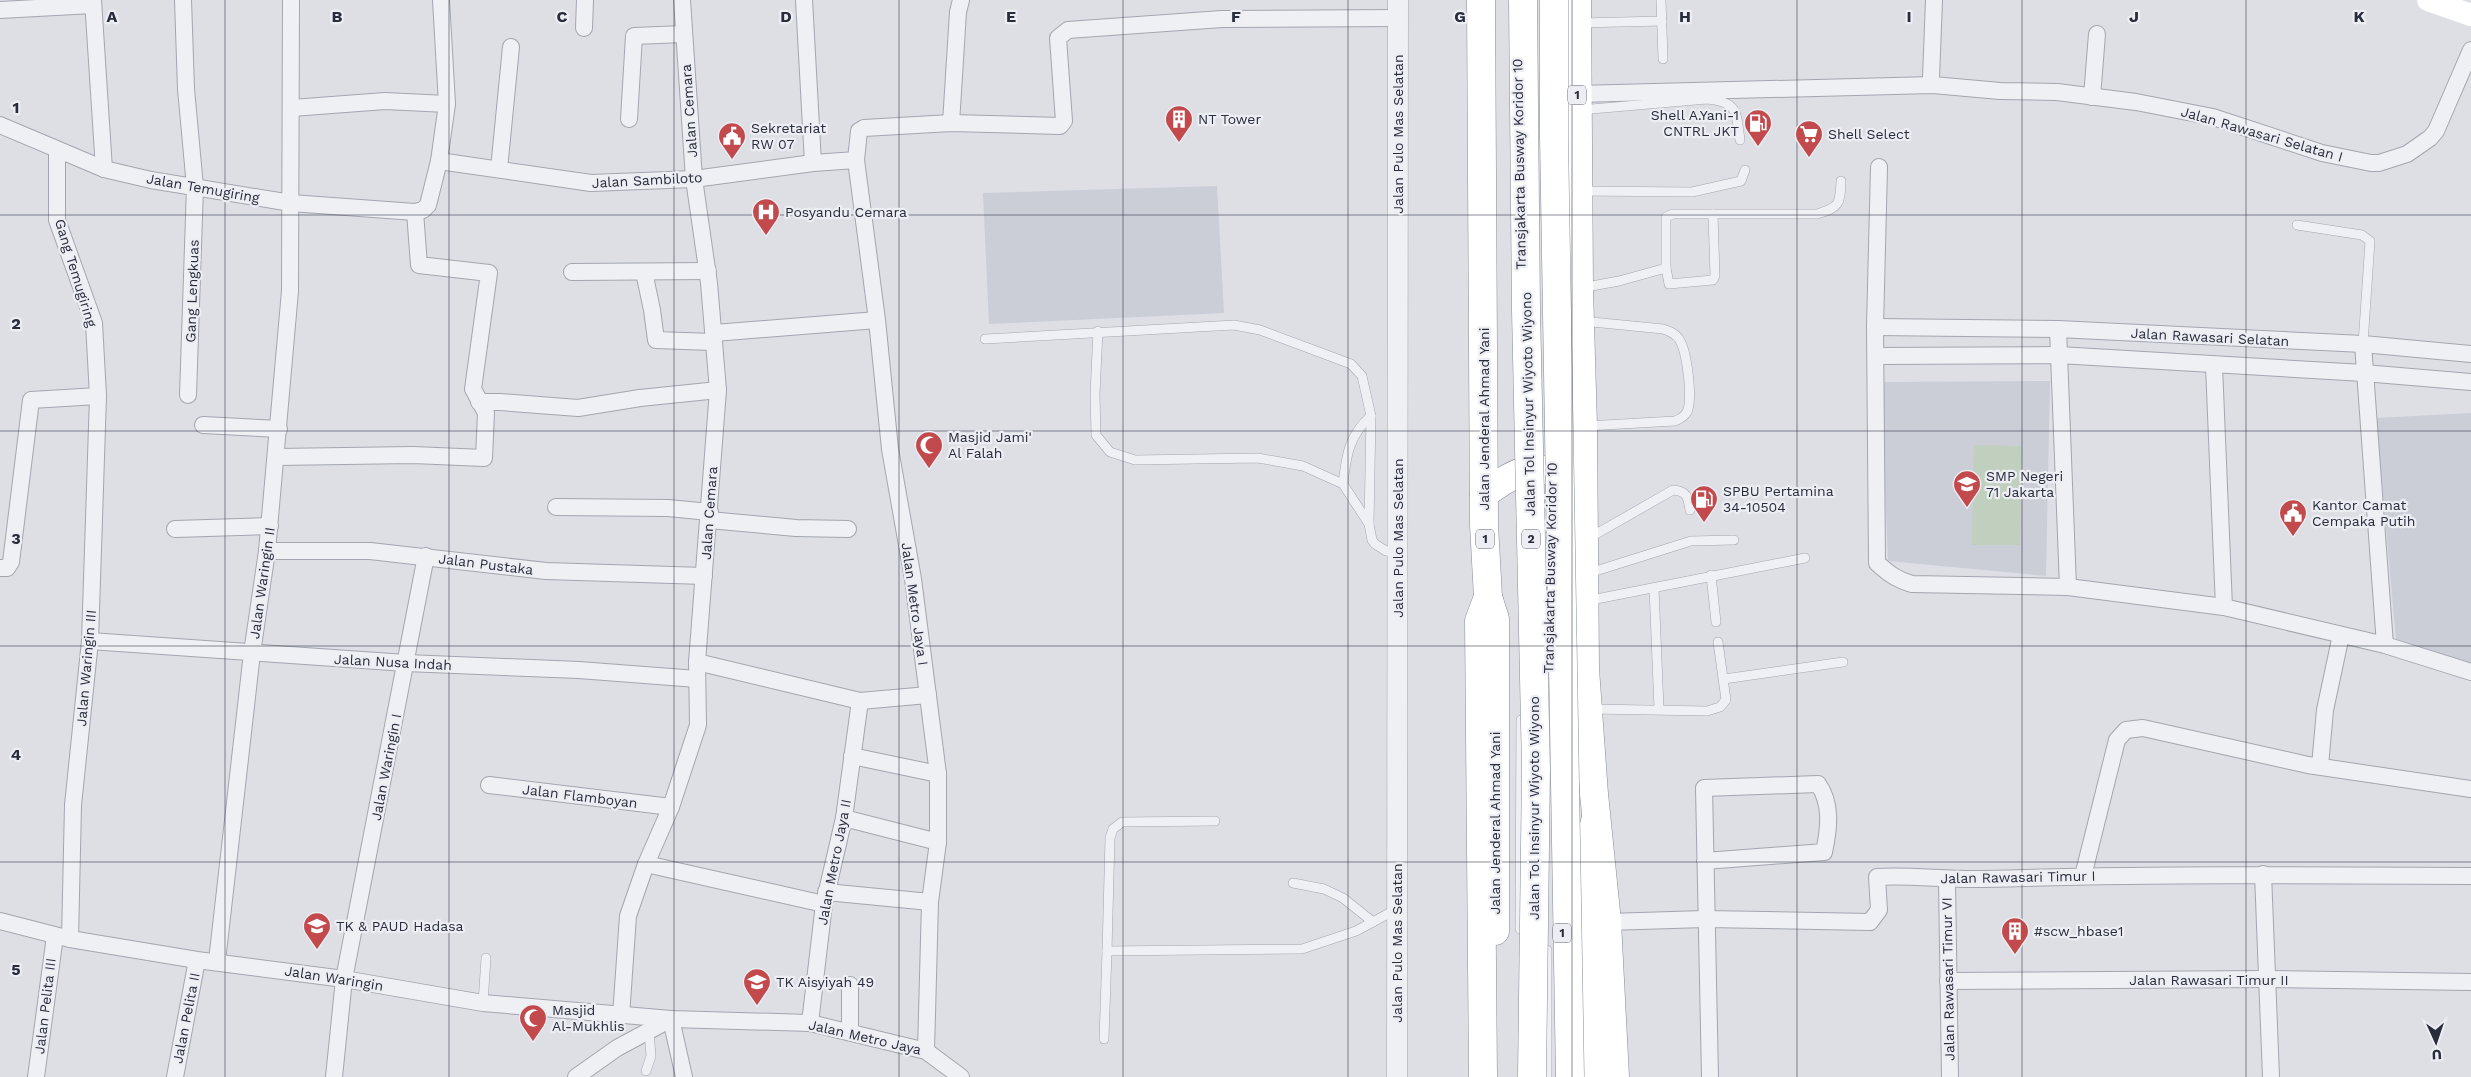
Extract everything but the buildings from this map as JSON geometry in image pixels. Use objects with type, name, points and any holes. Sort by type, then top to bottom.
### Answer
[{"type":"highway","name":"Jalan Jenderal Ahmad Yani","points":[[1481,0],[1484,494],[1488,596],[1495,619],[1495,1077]]},
{"type":"highway","name":"Jalan Tol Insinyur Wiyoto Wiyono","points":[[1523,0],[1526,320],[1536,769],[1532,1077]]},
{"type":"highway","points":[[1554,0],[1554,136],[1570,1077]]},
{"type":"highway","name":"1","points":[[1577,11],[1579,320],[1584,426],[1583,575],[1587,710],[1607,922],[1615,1077]]},
{"type":"highway","points":[[1484,494],[1509,476],[1536,468],[1553,471],[1583,486]]},
{"type":"highway","points":[[1483,1077],[1479,621],[1488,596]]},
{"type":"highway","points":[[1592,1077],[1582,885],[1595,806]]},
{"type":"highway","name":"1","points":[[1564,1077],[1561,894],[1563,876],[1595,806]]},
{"type":"main road","points":[[2428,0],[2467,11]]},
{"type":"street","name":"Gang Lengkuas","points":[[183,0],[186,89],[195,186],[188,395]]},
{"type":"street","name":"Jalan Waringin II","points":[[216,961],[252,653],[270,526],[290,291],[292,108],[290,0]]},
{"type":"street","points":[[277,457],[413,455],[482,459],[484,454],[486,413],[473,389],[489,274],[419,265],[415,212],[423,210],[428,205],[439,161],[447,104],[441,0]]},
{"type":"street","points":[[584,28],[585,0]]},
{"type":"street","name":"Jalan Cemara","points":[[621,1016],[628,916],[646,864],[671,807],[698,726],[697,662],[718,390],[708,271],[694,179],[682,0]]},
{"type":"street","points":[[804,0],[813,163]]},
{"type":"street","points":[[951,123],[958,12],[961,0]]},
{"type":"street","points":[[1932,85],[1934,0]]},
{"type":"street","points":[[0,10],[93,3],[104,170]]},
{"type":"street","name":"Jalan Metro Jaya I","points":[[926,1050],[930,902],[938,842],[938,774],[912,578],[890,449],[877,320],[856,160],[859,130],[864,128],[951,123],[1060,126],[1064,121],[1058,38],[1068,30],[1398,9]]},
{"type":"street","name":"Jalan Pulo Mas Selatan","points":[[1397,1077],[1398,9]]},
{"type":"street","points":[[629,119],[634,36],[684,34]]},
{"type":"street","points":[[2092,96],[2097,34]]},
{"type":"street","points":[[499,169],[511,47]]},
{"type":"street","name":"Jalan Rawasari Selatan I","points":[[1577,102],[1932,85],[2000,91],[2057,92],[2136,102],[2213,118],[2322,153],[2379,163],[2407,154],[2430,138],[2436,131],[2471,50]]},
{"type":"street","points":[[292,108],[385,101],[447,104]]},
{"type":"street","name":"Jalan Temugiring","points":[[0,126],[104,170],[291,203],[415,212]]},
{"type":"street","name":"Gang Temugiring","points":[[57,150],[57,220],[94,324],[98,396]]},
{"type":"street","name":"Jalan Sambiloto","points":[[439,161],[591,183],[694,179],[813,163],[856,160]]},
{"type":"street","points":[[1879,167],[1876,327],[1877,563],[1898,581],[1912,584],[2068,587],[2224,607],[2385,645],[2471,672]]},
{"type":"street","points":[[572,272],[708,271]]},
{"type":"street","points":[[644,272],[656,340],[660,342],[877,320]]},
{"type":"street","name":"Jalan Rawasari Selatan","points":[[1876,327],[2058,329],[2363,344],[2471,354]]},
{"type":"street","points":[[2058,329],[2068,587]]},
{"type":"street","points":[[2363,344],[2385,645]]},
{"type":"street","name":"Jalan Rawasari Selatan","points":[[1876,356],[2059,355],[2214,366],[2364,373],[2471,382]]},
{"type":"street","name":"Jalan Rawasari Selatan","points":[[2214,366],[2224,607]]},
{"type":"street","points":[[479,402],[578,408],[640,398],[718,390]]},
{"type":"street","points":[[0,568],[7,568],[11,562],[31,400],[36,398],[98,396]]},
{"type":"street","name":"Jalan Waringin III","points":[[62,937],[90,641],[98,396]]},
{"type":"street","points":[[203,425],[279,429]]},
{"type":"street","points":[[556,507],[668,508],[709,516],[796,528],[848,529]]},
{"type":"street","points":[[175,529],[270,526]]},
{"type":"street","name":"Jalan Pustaka","points":[[267,551],[370,551],[546,571],[704,576]]},
{"type":"street","name":"Jalan Waringin I","points":[[334,1077],[344,979],[426,556]]},
{"type":"street","points":[[2320,766],[2325,710],[2341,635]]},
{"type":"street","name":"Jalan Nusa Indah","points":[[90,641],[406,663],[579,670],[697,679]]},
{"type":"street","points":[[697,662],[860,700],[928,695]]},
{"type":"street","name":"Jalan Metro Jaya II","points":[[810,1023],[825,898],[844,818],[860,700]]},
{"type":"street","points":[[2083,876],[2116,740],[2126,730],[2143,728],[2320,766],[2471,789]]},
{"type":"street","points":[[852,756],[938,774]]},
{"type":"street","points":[[1705,861],[1824,852],[1828,833],[1827,796],[1818,784],[1704,788],[1705,919],[1710,1077]]},
{"type":"street","name":"Jalan Flamboyan","points":[[489,785],[671,807]]},
{"type":"street","points":[[844,818],[938,842]]},
{"type":"street","points":[[646,864],[825,898],[930,902]]},
{"type":"street","points":[[2263,874],[2271,1077]]},
{"type":"street","name":"Jalan Rawasari Timur I","points":[[1607,922],[1705,919],[1870,922],[1879,910],[1877,878],[1900,876],[1947,880],[2263,874],[2471,876]]},
{"type":"street","name":"Jalan Rawasari Timur VI","points":[[1947,880],[1950,1077]]},
{"type":"street","name":"Jalan Waringin","points":[[0,921],[62,937],[197,960],[344,979],[482,1003],[671,1019]]},
{"type":"street","name":"Jalan Pelita III","points":[[36,1077],[62,937]]},
{"type":"street","name":"Jalan Pelita II","points":[[174,1077],[197,960]]},
{"type":"street","name":"Jalan Rawasari Timur II","points":[[1948,981],[2267,979],[2471,982]]},
{"type":"street","points":[[850,984],[850,1032]]},
{"type":"street","points":[[576,1077],[617,1048],[671,1019],[684,1077]]},
{"type":"street","name":"Jalan Metro Jaya","points":[[671,1019],[810,1023],[926,1050],[960,1077]]},
{"type":"lane","name":"Transjakarta Busway Koridor 10","points":[[1517,0],[1524,470],[1522,608]]},
{"type":"lane","name":"Transjakarta Busway Koridor 10","points":[[1549,0],[1553,471],[1551,550]]},
{"type":"lane","points":[[1661,0],[1663,59]]},
{"type":"lane","points":[[1577,11],[1662,22]]},
{"type":"lane","points":[[1577,102],[1707,98],[1726,101],[1736,111],[1740,140]]},
{"type":"lane","points":[[1578,191],[1692,192],[1742,181],[1745,170]]},
{"type":"lane","points":[[1713,214],[1715,276],[1713,280],[1669,284],[1666,268],[1666,216],[1673,214],[1713,214],[1817,214],[1834,209],[1840,200],[1841,181]]},
{"type":"lane","points":[[2297,225],[2362,235],[2370,240],[2363,344]]},
{"type":"lane","points":[[1579,289],[1619,281],[1666,268]]},
{"type":"lane","points":[[1579,320],[1663,329],[1672,332],[1679,338],[1683,349],[1690,389],[1687,411],[1682,418],[1674,421],[1584,426]]},
{"type":"lane","points":[[985,339],[1098,331],[1234,325],[1260,330],[1351,364],[1362,376],[1371,416],[1369,524],[1372,540],[1386,551],[1398,552]]},
{"type":"lane","points":[[1098,331],[1095,394],[1096,435],[1110,452],[1135,460],[1258,458],[1302,466],[1343,484],[1369,524]]},
{"type":"lane","points":[[1343,484],[1346,462],[1353,438],[1359,426],[1371,416]]},
{"type":"lane","points":[[1583,541],[1673,490],[1682,491],[1688,496],[1690,510]]},
{"type":"lane","points":[[1583,575],[1691,539],[1734,540]]},
{"type":"lane","points":[[1584,602],[1711,575],[1805,558]]},
{"type":"lane","points":[[1711,575],[1716,622]]},
{"type":"lane","points":[[1654,588],[1659,709]]},
{"type":"lane","name":"Transjakarta Busway Koridor 10","points":[[1548,709],[1549,629]]},
{"type":"lane","points":[[1587,710],[1659,709],[1707,711],[1720,707],[1726,700],[1718,642]]},
{"type":"lane","points":[[1724,679],[1842,662]]},
{"type":"lane","points":[[1520,937],[1522,708]]},
{"type":"lane","points":[[1104,1039],[1110,838],[1113,829],[1122,822],[1215,821]]},
{"type":"lane","points":[[1293,883],[1324,889],[1343,898],[1373,922]]},
{"type":"lane","points":[[1107,951],[1302,949],[1356,931],[1397,909]]},
{"type":"lane","points":[[1547,938],[1547,1077]]},
{"type":"lane","points":[[482,1003],[486,958]]},
{"type":"lane","points":[[646,1071],[652,1056],[649,1030]]},
{"type":"shaded area","points":[[1217,186],[1224,313],[989,324],[983,193]]},
{"type":"shaded area","name":"SMP Negeri 71 Jakarta","points":[[2050,381],[2046,576],[1888,561],[1881,382]]},
{"type":"shaded area","points":[[2471,413],[2471,665],[2396,639],[2376,418]]},
{"type":"green space","points":[[1974,445],[2022,446],[2020,545],[1972,545]]},
{"type":"place","name":"NT Tower","points":[[1179,143]]},
{"type":"place","name":"Shell A.Yani-1 CNTRL JKT","points":[[1758,147]]},
{"type":"place","name":"Shell Select","points":[[1809,158]]},
{"type":"place","name":"Sekretariat RW 07","points":[[732,160]]},
{"type":"place","name":"Posyandu Cemara","points":[[766,236]]},
{"type":"place","name":"Masjid Jami' Al Falah","points":[[929,469]]},
{"type":"place","name":"SMP Negeri 71 Jakarta","points":[[1967,508]]},
{"type":"place","name":"SPBU Pertamina 34-10504","points":[[1704,523]]},
{"type":"place","name":"Kantor Camat Cempaka Putih","points":[[2293,537]]},
{"type":"place","name":"TK & PAUD Hadasa","points":[[317,950]]},
{"type":"place","name":"#scw_hbase1","points":[[2015,955]]},
{"type":"place","name":"TK Aisyiyah 49","points":[[757,1006]]},
{"type":"place","name":"Masjid Al-Mukhlis","points":[[533,1042]]}]
